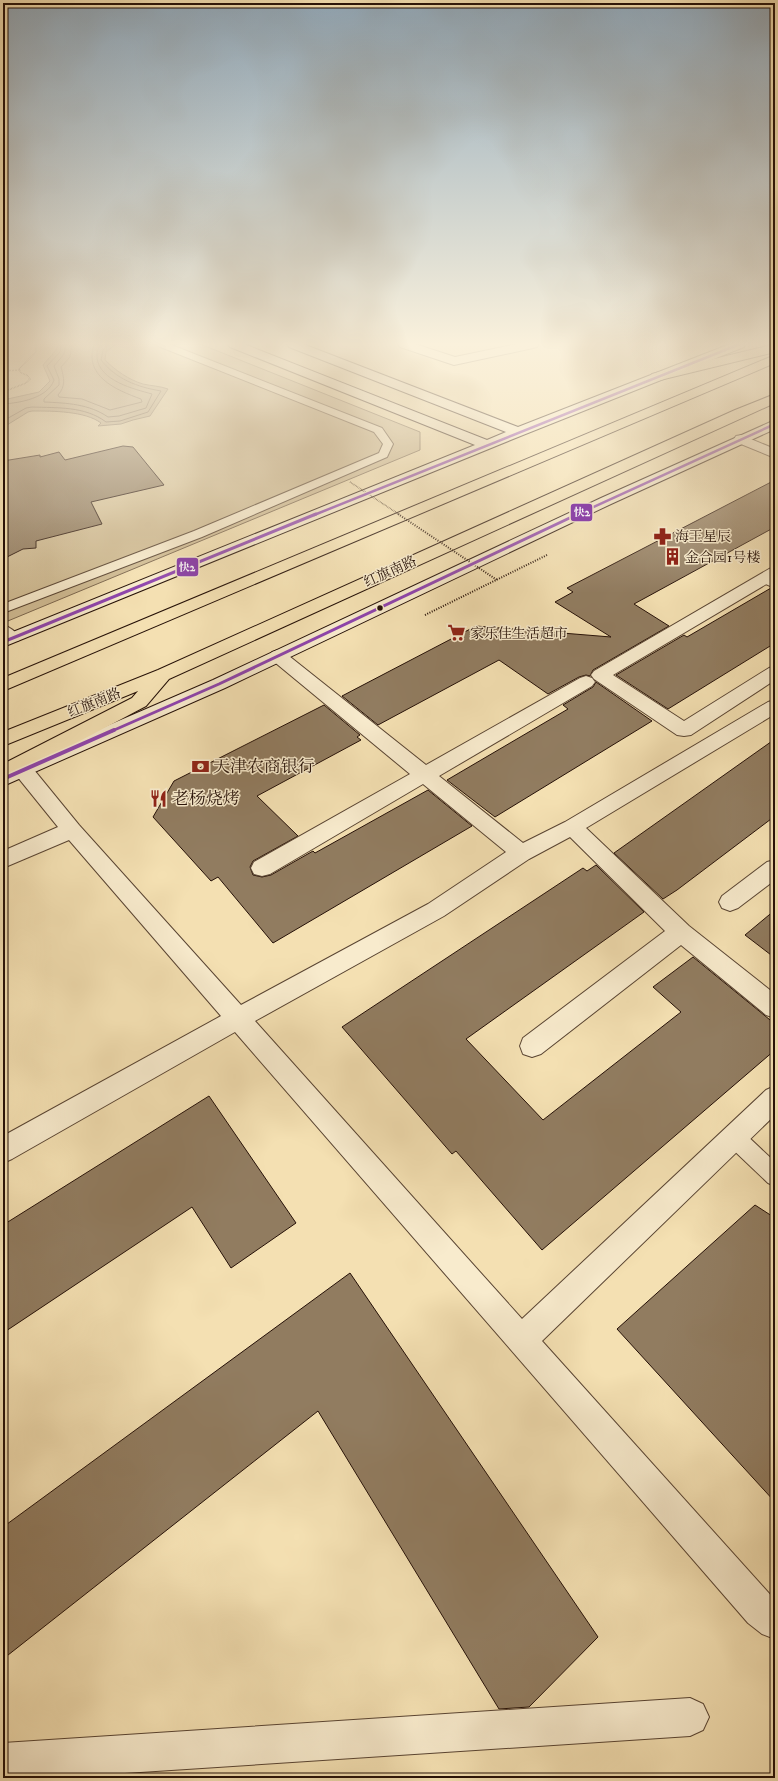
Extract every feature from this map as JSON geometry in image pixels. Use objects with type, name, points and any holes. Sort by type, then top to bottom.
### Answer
[{"type":"highway","points":[[3,685],[617,427]]},
{"type":"highway","name":"红旗南路","points":[[3,738],[164,674],[708,427]]},
{"type":"highway","points":[[3,669],[136,628]]},
{"type":"highway","points":[[10,774],[139,702],[164,674]]},
{"type":"street","points":[[443,427],[488,445]]},
{"type":"street","points":[[506,427],[518,432]]},
{"type":"street","points":[[6,636],[530,427]]},
{"type":"street","points":[[768,427],[219,684],[10,774],[72,830],[760,1611],[775,1621]]},
{"type":"street","points":[[741,439],[775,454]]},
{"type":"street","points":[[772,578],[600,675],[684,730],[775,672]]},
{"type":"street","points":[[278,656],[521,853]]},
{"type":"street","points":[[262,868],[586,682]]},
{"type":"street","points":[[3,1150],[436,910],[521,853],[572,827],[772,712]]},
{"type":"street","points":[[572,827],[681,932],[775,1008]]},
{"type":"street","points":[[3,860],[72,830]]},
{"type":"street","points":[[730,902],[775,868]]},
{"type":"street","points":[[532,1046],[681,932]]},
{"type":"street","points":[[522,1340],[775,1098]]},
{"type":"street","points":[[3,1762],[690,1717]]},
{"type":"lane","points":[[3,609],[198,534],[383,455],[388,444],[378,430],[371,427]]},
{"type":"lane","points":[[734,1137],[775,1176]]},
{"type":"path","points":[[350,482],[497,580]]},
{"type":"path","points":[[425,615],[548,554]]},
{"type":"shaded area","points":[[3,427],[408,427],[420,432],[420,450],[3,623]]},
{"type":"building","points":[[123,446],[133,447],[164,485],[91,502],[102,524],[36,541],[36,548],[23,549],[3,559],[3,461],[40,455],[40,457],[59,452],[65,460]]},
{"type":"building","points":[[775,480],[775,527],[634,604],[669,626],[593,670],[590,676],[586,675],[579,677],[548,694],[499,660],[378,725],[342,696],[476,626],[611,637],[555,602],[573,592],[567,588]]},
{"type":"building","points":[[771,588],[775,589],[775,643],[668,709],[616,675],[684,635],[687,637]]},
{"type":"building","points":[[596,682],[652,721],[495,817],[447,780],[568,709],[563,705],[593,687]]},
{"type":"building","points":[[324,705],[360,735],[357,737],[361,740],[257,796],[298,836],[253,861],[250,867],[253,875],[262,877],[271,875],[313,851],[315,853],[428,790],[472,826],[273,943],[218,877],[211,881],[153,817],[174,781]]},
{"type":"building","points":[[775,739],[775,816],[677,890],[663,899],[614,853]]},
{"type":"building","points":[[596,865],[644,912],[466,1039],[543,1120],[681,1012],[653,987],[693,957],[775,1024],[775,1050],[542,1250],[456,1151],[452,1154],[342,1027],[583,868],[587,871]]},
{"type":"building","points":[[775,910],[775,958],[745,935]]},
{"type":"building","points":[[209,1096],[296,1223],[231,1268],[192,1207],[3,1333],[3,1225]]},
{"type":"building","points":[[755,1205],[775,1218],[775,1502],[617,1329]]},
{"type":"building","points":[[350,1273],[598,1637],[529,1707],[499,1709],[318,1411],[3,1659],[3,1527]]},
{"type":"transit line","name":"快2","points":[[3,642],[530,427]]},
{"type":"transit line","name":"快2","points":[[3,779],[219,684],[606,501],[768,427]]},
{"type":"place","name":"海王星辰","points":[[662,536]]},
{"type":"place","name":"金合园1号楼","points":[[672,557]]},
{"type":"place","name":"家乐佳生活超市","points":[[457,633]]},
{"type":"place","name":"天津农商银行","points":[[200,766]]},
{"type":"place","name":"老杨烧烤","points":[[159,798]]}]
